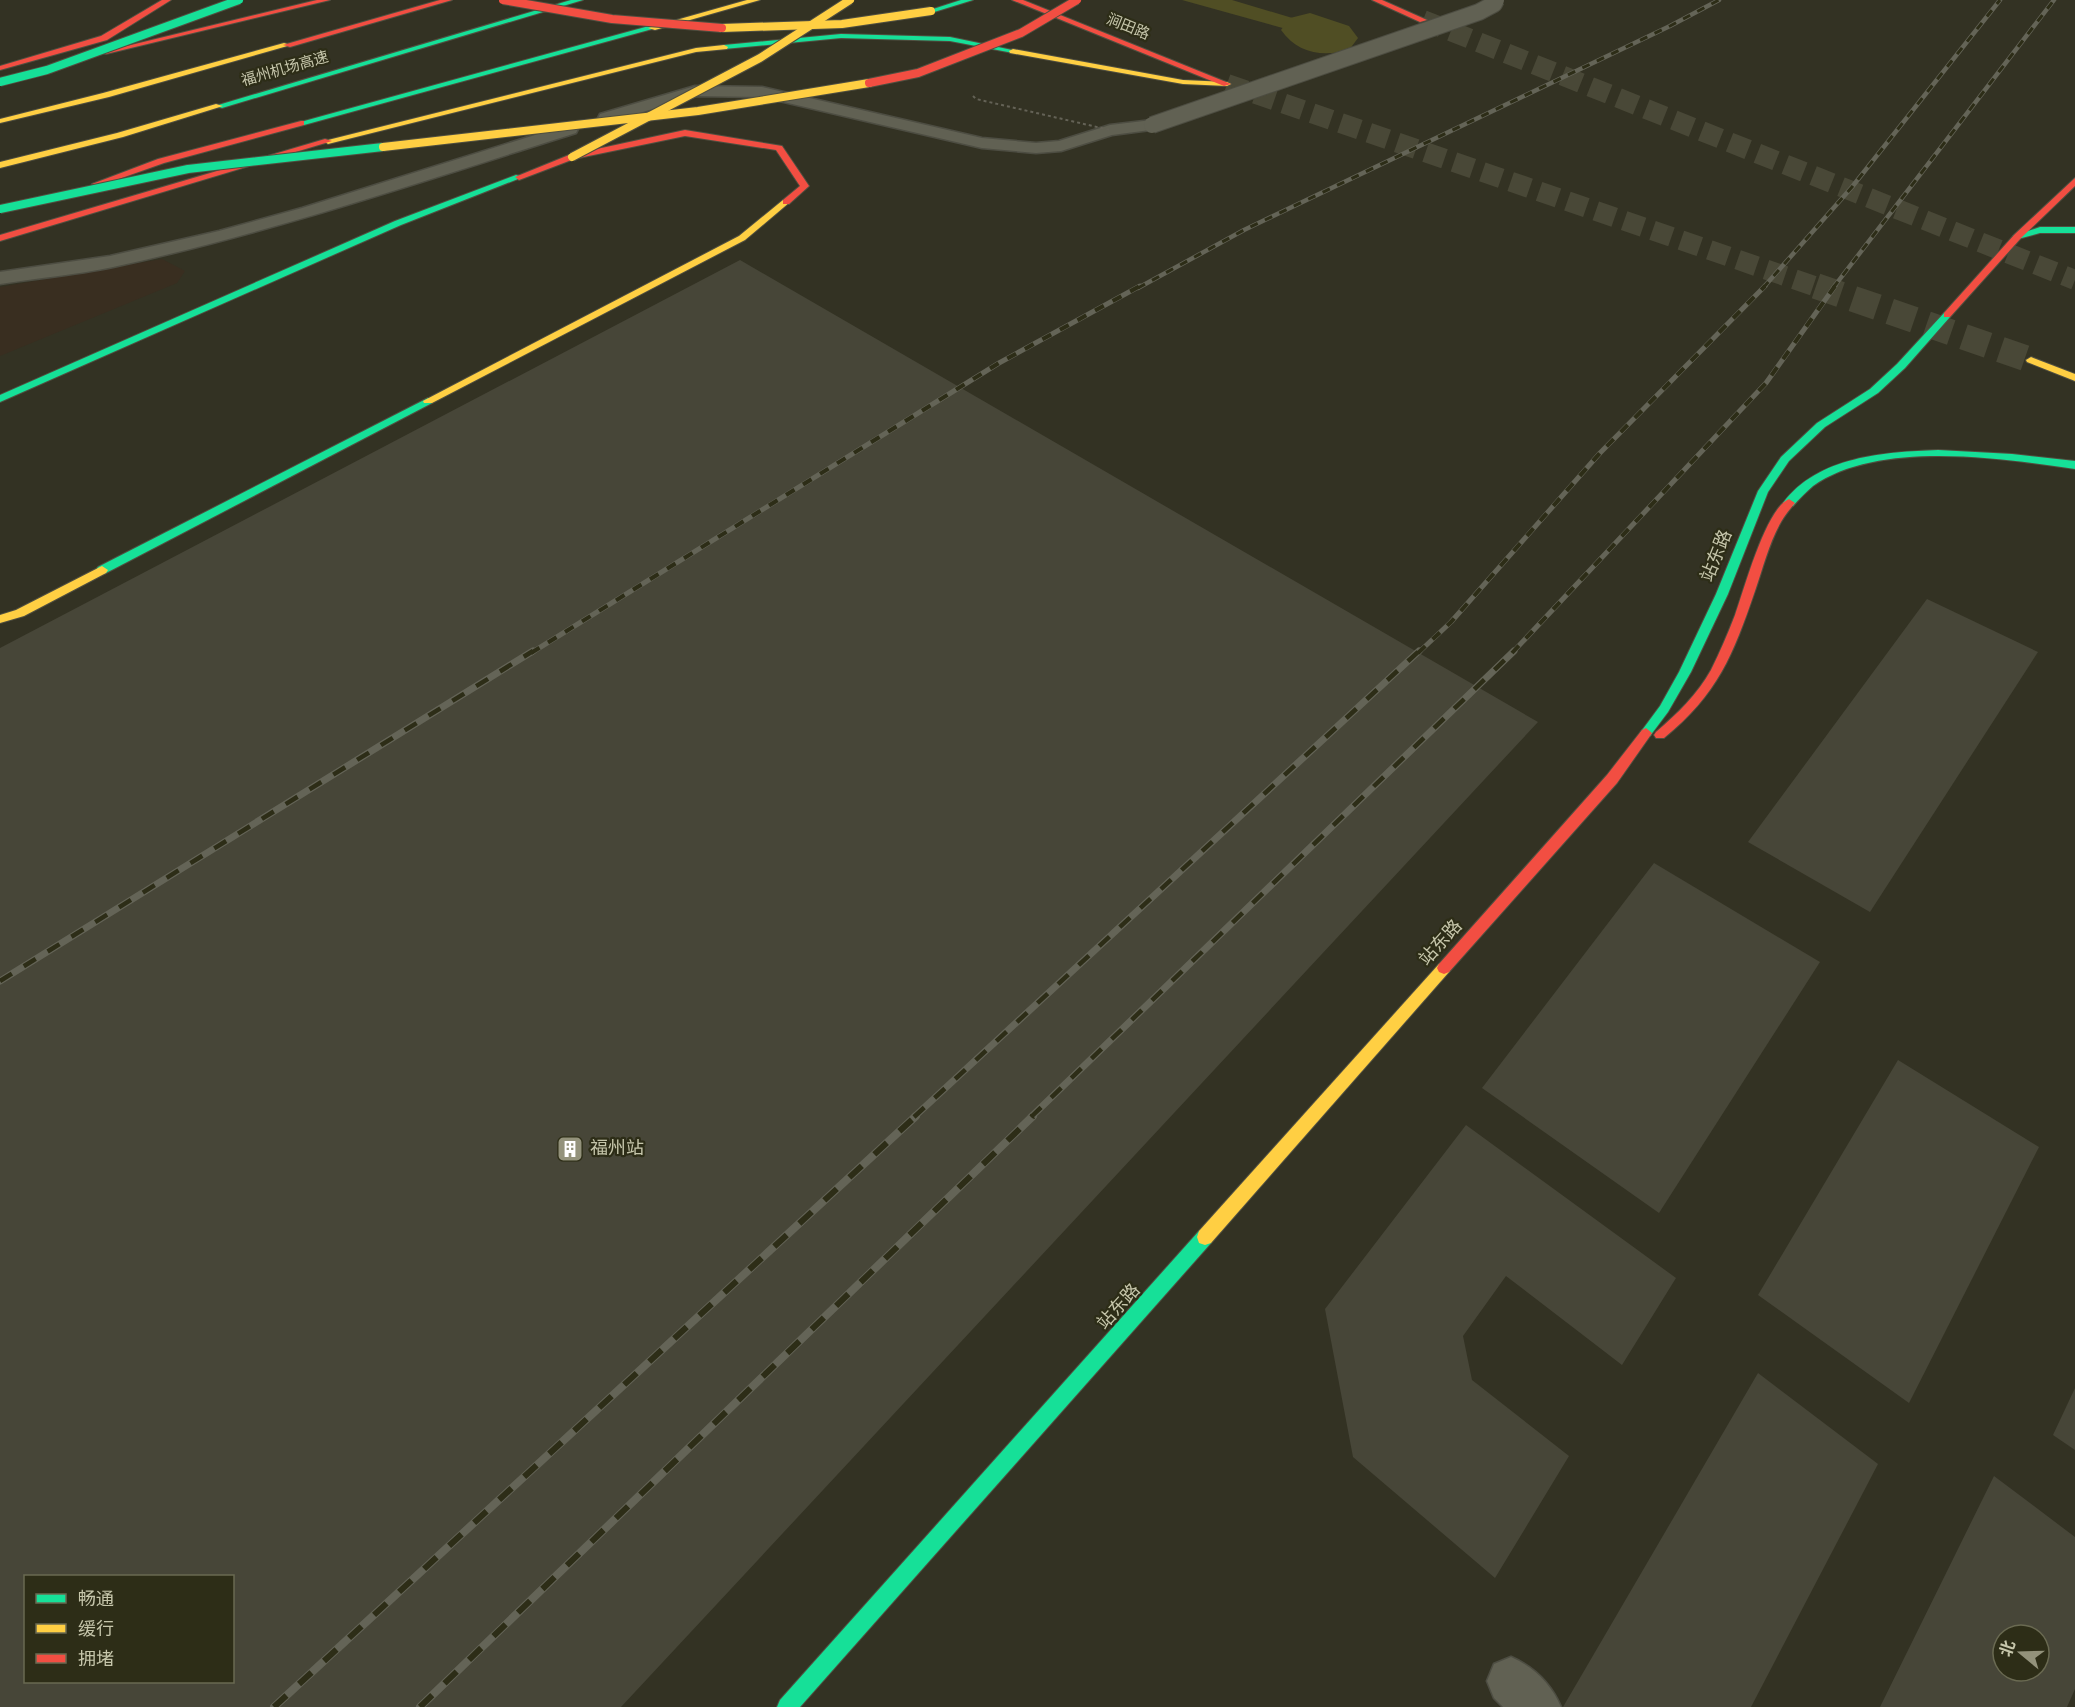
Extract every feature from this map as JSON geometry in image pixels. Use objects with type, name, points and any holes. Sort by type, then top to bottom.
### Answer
[{"type":"main road","points":[[0,70],[104,38],[167,0]]},
{"type":"main road","points":[[0,82],[47,70],[238,0]]},
{"type":"main road","points":[[0,70],[149,43],[326,0]]},
{"type":"main road","name":"福州机场高速","points":[[0,121],[106,95],[448,0]]},
{"type":"main road","points":[[503,0],[612,19],[720,28],[842,24],[931,11],[969,0]]},
{"type":"main road","name":"福州机场高速","points":[[0,165],[120,135],[579,0]]},
{"type":"main road","points":[[0,218],[161,161],[756,0]]},
{"type":"main road","points":[[0,399],[398,223],[572,157],[760,58],[850,0]]},
{"type":"main road","name":"涧田路","points":[[0,238],[354,134],[696,50],[841,36],[950,39],[1184,82],[1227,84],[1016,0]]},
{"type":"main road","points":[[0,208],[188,169],[698,111],[825,92],[918,73],[1021,33],[1077,0]]},
{"type":"main road","points":[[1376,0],[1424,20]]},
{"type":"main road","points":[[0,620],[30,608],[742,238],[805,186],[779,147],[685,133],[572,157]]},
{"type":"main road","name":"站东路","points":[[787,1707],[1612,778],[1664,709],[1685,672],[1722,594],[1763,491],[1785,459],[1821,425],[1874,390],[1901,366],[2018,236],[2066,196],[2075,181]]},
{"type":"main road","points":[[2018,236],[2040,230],[2075,230]]},
{"type":"main road","points":[[2031,360],[2075,378]]},
{"type":"main road","points":[[1612,778],[1696,702],[1707,687],[1730,639],[1785,509],[1808,485],[1830,473],[1861,464],[1928,454],[1987,455],[2075,465]]},
{"type":"lane","points":[[0,278],[110,262],[224,236],[695,91],[762,92],[982,143],[1036,148],[1062,146],[1110,130],[1152,125],[1479,12],[1494,4],[1496,0]]},
{"type":"shaded area","points":[[1182,0],[1232,0],[1309,23],[1311,26],[1310,30],[1297,32]]},
{"type":"shaded area","points":[[162,259],[185,271],[177,283],[0,356],[0,287]]},
{"type":"building","name":"福州站","points":[[740,260],[1538,722],[621,1707],[0,1707],[0,648]]},
{"type":"building","points":[[1927,599],[2038,652],[1870,912],[1748,842]]},
{"type":"building","points":[[1654,863],[1820,962],[1659,1213],[1482,1088]]},
{"type":"building","points":[[1898,1060],[2039,1147],[1909,1403],[1758,1295]]},
{"type":"building","points":[[1466,1125],[1676,1278],[1622,1365],[1506,1276],[1463,1336],[1472,1380],[1569,1456],[1495,1578],[1353,1457],[1325,1309]]},
{"type":"building","points":[[1758,1373],[1878,1464],[1751,1707],[1563,1707]]},
{"type":"building","points":[[2075,1388],[2075,1450],[2053,1435]]},
{"type":"building","points":[[1994,1476],[2075,1537],[2075,1689],[2067,1707],[1880,1707]]},
{"type":"waterway","points":[[1310,30],[1329,38]]},
{"type":"tunnel","points":[[1423,20],[2075,280]]},
{"type":"tunnel","points":[[1227,84],[1820,288]]},
{"type":"tunnel","points":[[1816,286],[2031,360]]},
{"type":"railway","points":[[1138,288],[1244,230],[1670,26],[1719,0]]},
{"type":"railway","points":[[1763,288],[1852,187],[2000,0]]},
{"type":"railway","points":[[1833,288],[2054,0]]},
{"type":"railway","points":[[531,653],[999,363],[1140,286]]},
{"type":"railway","points":[[1418,653],[1451,622],[1600,453],[1765,286]]},
{"type":"railway","points":[[1513,652],[1766,383],[1835,286]]},
{"type":"railway","points":[[0,981],[533,651]]},
{"type":"railway","points":[[914,1117],[1419,651]]},
{"type":"railway","points":[[1031,1117],[1513,652]]},
{"type":"railway","points":[[274,1707],[916,1116]]},
{"type":"railway","points":[[420,1707],[1033,1116]]},
{"type":"traffic: fast","points":[[0,82],[47,70],[239,0]]},
{"type":"traffic: fast","points":[[219,106],[579,0]]},
{"type":"traffic: fast","points":[[931,11],[969,0]]},
{"type":"traffic: fast","points":[[301,123],[652,28]]},
{"type":"traffic: fast","points":[[724,47],[841,36],[950,39],[1013,51]]},
{"type":"traffic: fast","points":[[0,209],[188,169],[383,147]]},
{"type":"traffic: fast","points":[[0,399],[398,223],[519,177]]},
{"type":"traffic: fast","points":[[2018,236],[2040,230],[2075,230]]},
{"type":"traffic: fast","points":[[1646,733],[1664,709],[1685,672],[1722,594],[1763,491],[1785,459],[1821,425],[1874,391],[1901,366],[1947,315]]},
{"type":"traffic: fast","points":[[102,570],[428,401]]},
{"type":"traffic: fast","points":[[1789,503],[1809,484],[1836,470],[1867,460],[1902,455],[1975,454],[2075,465]]},
{"type":"traffic: fast","points":[[787,1707],[1205,1237]]},
{"type":"traffic: slow","points":[[652,28],[756,0]]},
{"type":"traffic: slow","points":[[572,157],[760,58],[850,0]]},
{"type":"traffic: slow","points":[[722,28],[842,24],[931,11]]},
{"type":"traffic: slow","points":[[0,121],[106,95],[287,45]]},
{"type":"traffic: slow","points":[[328,141],[696,50],[724,47]]},
{"type":"traffic: slow","points":[[1013,51],[1183,82],[1227,84]]},
{"type":"traffic: slow","points":[[383,147],[698,111],[869,83]]},
{"type":"traffic: slow","points":[[0,165],[120,135],[219,106]]},
{"type":"traffic: slow","points":[[428,401],[742,238],[786,202]]},
{"type":"traffic: slow","points":[[2031,360],[2075,378]]},
{"type":"traffic: slow","points":[[0,619],[20,613],[102,570]]},
{"type":"traffic: slow","points":[[1205,1237],[1444,968]]},
{"type":"traffic: jam","points":[[0,68],[104,38],[167,0]]},
{"type":"traffic: jam","points":[[106,52],[326,0]]},
{"type":"traffic: jam","points":[[287,45],[448,0]]},
{"type":"traffic: jam","points":[[503,0],[612,19],[722,28]]},
{"type":"traffic: jam","points":[[1016,0],[1227,84]]},
{"type":"traffic: jam","points":[[869,83],[918,73],[1021,33],[1077,0]]},
{"type":"traffic: jam","points":[[1376,0],[1423,20]]},
{"type":"traffic: jam","points":[[96,184],[161,161],[301,123]]},
{"type":"traffic: jam","points":[[519,177],[572,157],[685,133],[779,148],[805,186],[786,202]]},
{"type":"traffic: jam","points":[[0,238],[328,141]]},
{"type":"traffic: jam","points":[[1947,315],[2018,236],[2075,181]]},
{"type":"traffic: jam","points":[[1660,735],[1693,705],[1707,687],[1723,659],[1762,551],[1776,520],[1789,503]]},
{"type":"traffic: jam","points":[[1444,968],[1612,779],[1646,733]]},
{"type":"place","name":"福州站","points":[[570,1149]]}]
